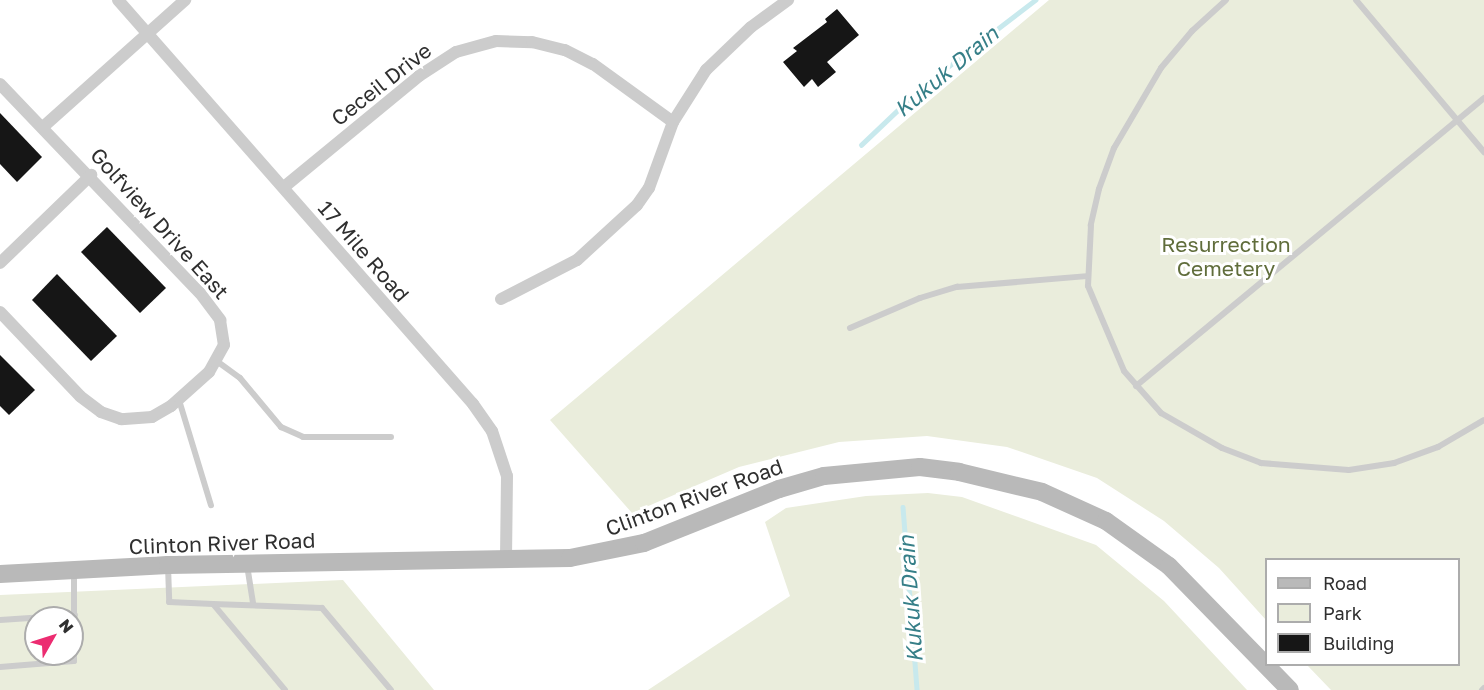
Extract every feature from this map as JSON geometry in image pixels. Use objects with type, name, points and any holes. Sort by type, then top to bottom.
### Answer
[{"type":"street","name":"17 Mile Road","points":[[118,0],[284,187],[492,431],[507,476],[506,559]]},
{"type":"street","points":[[43,128],[185,0]]},
{"type":"street","points":[[501,298],[577,260],[637,205],[649,188],[673,122],[706,70],[750,27],[788,0]]},
{"type":"street","name":"Ceceil Drive","points":[[284,187],[419,76],[456,52],[496,41],[532,42],[564,50],[594,64],[673,122]]},
{"type":"street","name":"Golfview Drive East","points":[[0,84],[91,175],[216,314],[224,339],[218,362]]},
{"type":"street","points":[[0,263],[91,175]]},
{"type":"street","points":[[0,312],[80,396],[101,412],[121,419],[142,419],[162,412],[218,362]]},
{"type":"street","name":"Clinton River Road","points":[[0,574],[168,565],[570,558],[605,553],[645,543],[768,493],[824,476],[882,468],[959,472],[1042,492],[1126,533],[1190,585],[1265,664]]},
{"type":"street","name":"Clinton River Road","points":[[1267,666],[1290,690]]},
{"type":"lane","points":[[1226,0],[1192,31],[1161,68],[1114,148],[1091,225],[1087,276],[1107,338],[1136,386],[1161,413],[1222,448],[1261,463],[1305,469],[1349,470],[1394,463],[1438,447],[1484,420]]},
{"type":"lane","points":[[1356,0],[1484,152]]},
{"type":"lane","points":[[1136,386],[1484,98]]},
{"type":"lane","points":[[850,328],[920,298],[957,287],[1087,276]]},
{"type":"lane","points":[[218,362],[240,378],[280,428],[303,436],[391,437]]},
{"type":"lane","points":[[179,399],[211,505]]},
{"type":"lane","points":[[247,564],[253,604]]},
{"type":"lane","points":[[168,565],[169,602],[322,608],[391,690]]},
{"type":"lane","points":[[74,570],[75,606]]},
{"type":"lane","points":[[213,604],[285,690]]},
{"type":"lane","points":[[0,621],[24,619]]},
{"type":"lane","points":[[0,667],[24,665]]},
{"type":"green space","name":"Resurrection Cemetery","points":[[1049,0],[1484,0],[1484,690],[1331,690],[1308,666],[1460,666],[1460,558],[1265,558],[1265,619],[1219,568],[1164,521],[1097,478],[1007,447],[927,436],[839,442],[739,467],[632,513],[550,420]]},
{"type":"green space","points":[[928,493],[962,497],[1096,545],[1164,601],[1247,690],[648,690],[790,596],[765,522],[786,508],[866,496]]},
{"type":"green space","points":[[343,580],[434,690],[0,690],[0,595]]},
{"type":"building","points":[[837,9],[859,35],[827,62],[836,72],[818,87],[812,79],[804,87],[783,62],[797,51],[793,48],[827,22],[825,19]]},
{"type":"building","points":[[0,113],[42,157],[17,182],[0,164]]},
{"type":"building","points":[[107,227],[166,288],[140,313],[81,252]]},
{"type":"building","points":[[57,274],[117,336],[91,361],[32,300]]},
{"type":"building","points":[[0,355],[35,390],[9,415],[0,406]]},
{"type":"waterway","name":"Kukuk Drain","points":[[861,145],[924,85],[1035,0]]},
{"type":"waterway","name":"Kukuk Drain","points":[[903,507],[917,690]]}]
